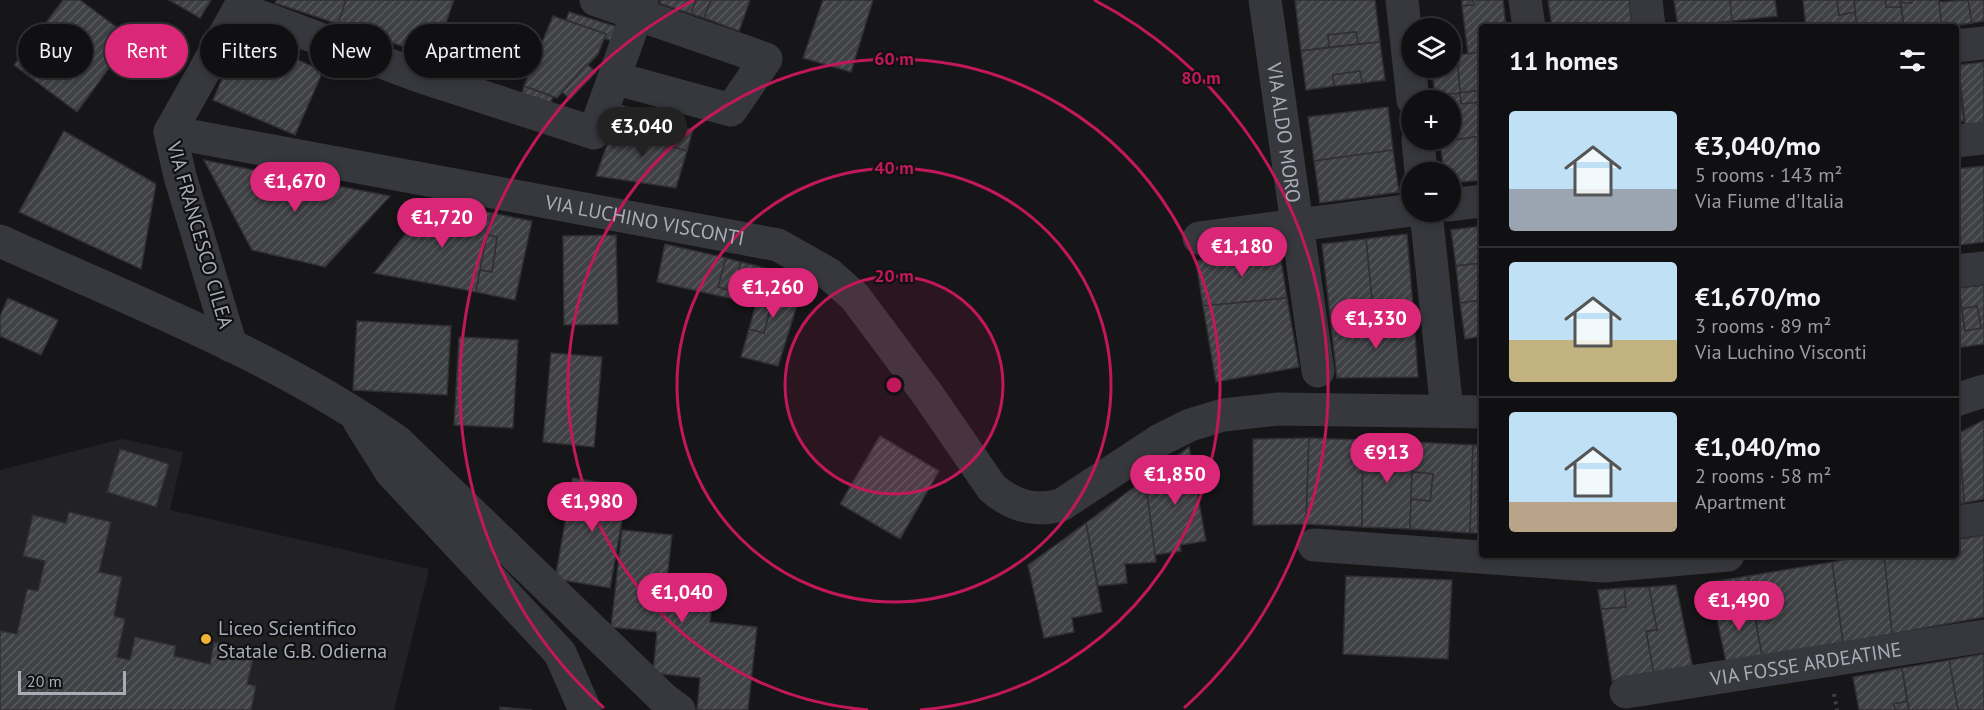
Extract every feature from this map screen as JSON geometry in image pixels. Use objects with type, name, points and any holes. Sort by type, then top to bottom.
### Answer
[{"type":"street","points":[[596,0],[639,7],[766,59],[731,110],[614,78]]},
{"type":"street","name":"VIA ALDO MORO","points":[[1265,0],[1318,371]]},
{"type":"street","points":[[1402,0],[1412,90]]},
{"type":"street","points":[[1525,0],[1529,24]]},
{"type":"street","points":[[1646,0],[1649,24]]},
{"type":"street","points":[[242,4],[419,76],[594,133],[639,7]]},
{"type":"street","name":"VIA FRANCESCO CILEA","points":[[231,346],[180,176],[170,132],[242,4]]},
{"type":"street","points":[[1959,46],[1984,43]]},
{"type":"street","name":"VIA LUCHINO VISCONTI","points":[[170,132],[778,245],[829,274],[855,297],[903,359],[992,488],[1019,506],[1047,508],[1061,505],[1160,440],[1190,425],[1223,415],[1278,409],[1479,411]]},
{"type":"street","points":[[1959,141],[1984,138]]},
{"type":"street","points":[[1461,204],[1479,201]]},
{"type":"street","points":[[1199,238],[1401,212]]},
{"type":"street","points":[[1427,222],[1447,411]]},
{"type":"street","points":[[0,241],[269,363],[352,409],[398,442],[664,699],[679,710]]},
{"type":"street","points":[[1959,271],[1984,268]]},
{"type":"street","points":[[1959,399],[1984,391]]},
{"type":"street","points":[[352,409],[391,472],[560,653],[585,710]]},
{"type":"street","points":[[1959,522],[1984,518]]},
{"type":"street","points":[[1314,545],[1479,557]]},
{"type":"street","points":[[1493,558],[1603,566],[1694,558]]},
{"type":"street","name":"VIA FOSSE ARDEATINE","points":[[1626,692],[1984,636]]},
{"type":"shaded area","name":"Liceo Scientifico Statale G.B. Odierna","points":[[122,439],[183,452],[170,510],[429,569],[394,710],[0,710],[0,470]]},
{"type":"building","points":[[63,0],[80,0],[112,24],[105,24],[105,74],[77,112],[31,78],[93,78],[93,24],[45,24]]},
{"type":"building","points":[[169,0],[211,0],[200,18]]},
{"type":"building","points":[[277,0],[346,0],[338,24],[275,3]]},
{"type":"building","points":[[346,0],[454,0],[446,24],[404,24],[404,47],[392,43],[392,24],[338,24]]},
{"type":"building","points":[[661,0],[696,0],[691,14],[659,3]]},
{"type":"building","points":[[696,0],[711,0],[704,18],[691,14]]},
{"type":"building","points":[[711,0],[750,0],[739,31],[704,18]]},
{"type":"building","points":[[823,0],[873,0],[851,72],[803,58]]},
{"type":"building","points":[[1295,0],[1375,0],[1380,42],[1358,44],[1356,32],[1328,35],[1329,47],[1301,51]]},
{"type":"building","points":[[1462,0],[1473,0],[1474,5],[1462,6]]},
{"type":"building","points":[[1473,0],[1503,0],[1506,24],[1479,24],[1479,52],[1468,54],[1462,6],[1474,5]]},
{"type":"building","points":[[1548,0],[1629,0],[1632,24],[1552,24]]},
{"type":"building","points":[[1674,0],[1730,0],[1732,21],[1678,24]]},
{"type":"building","points":[[1730,0],[1775,0],[1777,16],[1732,21]]},
{"type":"building","points":[[1803,0],[1837,0],[1839,15],[1855,12],[1857,24],[1806,24]]},
{"type":"building","points":[[1837,0],[1854,0],[1855,12],[1839,15]]},
{"type":"building","points":[[1854,0],[1886,0],[1886,7],[1901,7],[1904,24],[1857,24]]},
{"type":"building","points":[[1886,0],[1900,0],[1901,7],[1886,7]]},
{"type":"building","points":[[1900,0],[1912,0],[1912,3],[1901,3]]},
{"type":"building","points":[[1912,0],[1939,0],[1942,24],[1904,24],[1901,3],[1912,3]]},
{"type":"building","points":[[1968,0],[1984,0],[1984,21],[1972,23]]},
{"type":"building","points":[[1968,0],[1972,23],[1942,24],[1939,2]]},
{"type":"building","points":[[569,12],[618,27],[614,42],[604,38],[606,34],[566,20]]},
{"type":"building","points":[[553,16],[606,34],[598,54],[557,98],[524,86],[527,78],[542,78],[542,43]]},
{"type":"building","points":[[1356,32],[1358,44],[1329,47],[1328,35]]},
{"type":"building","points":[[1380,42],[1385,80],[1362,83],[1360,71],[1333,75],[1334,86],[1306,90],[1301,51]]},
{"type":"building","points":[[1479,52],[1479,90],[1461,93],[1461,55]]},
{"type":"building","points":[[298,60],[310,65],[310,78],[320,78],[295,135],[213,100],[222,78],[298,78]]},
{"type":"building","points":[[1984,62],[1984,127],[1966,130],[1959,65]]},
{"type":"building","points":[[587,64],[596,72],[570,99],[562,92]]},
{"type":"building","points":[[1360,71],[1362,83],[1334,86],[1333,75]]},
{"type":"building","points":[[1433,78],[1459,78],[1460,90],[1434,90]]},
{"type":"building","points":[[524,86],[553,97],[549,106],[521,97]]},
{"type":"building","points":[[1959,88],[1964,121],[1959,122]]},
{"type":"building","points":[[1479,90],[1479,102],[1461,104],[1461,93]]},
{"type":"building","points":[[1479,102],[1479,136],[1461,139],[1461,104]]},
{"type":"building","points":[[621,105],[650,115],[643,137],[613,128]]},
{"type":"building","points":[[1388,107],[1393,150],[1314,161],[1308,117]]},
{"type":"building","points":[[650,115],[663,120],[657,142],[687,151],[676,188],[596,176],[613,128],[643,137]]},
{"type":"building","points":[[663,120],[693,130],[687,151],[657,142]]},
{"type":"building","points":[[64,131],[156,184],[141,269],[19,212]]},
{"type":"building","points":[[1479,136],[1479,180],[1461,182],[1461,162],[1443,162],[1441,150],[1461,150],[1461,139]]},
{"type":"building","points":[[1393,150],[1399,192],[1320,203],[1314,161]]},
{"type":"building","points":[[204,160],[269,173],[263,195],[274,198],[280,175],[390,196],[325,267],[252,250]]},
{"type":"building","points":[[1984,166],[1984,242],[1960,245],[1959,169]]},
{"type":"building","points":[[269,173],[280,175],[274,198],[263,195]]},
{"type":"building","points":[[428,206],[464,214],[465,208],[492,213],[476,292],[374,273]]},
{"type":"building","points":[[492,213],[532,221],[515,300],[476,292],[480,270],[492,272],[497,237],[487,235]]},
{"type":"building","points":[[1479,226],[1479,263],[1456,266],[1451,230]]},
{"type":"building","points":[[1407,234],[1414,319],[1374,322],[1366,239]]},
{"type":"building","points":[[487,235],[497,237],[492,272],[480,270]]},
{"type":"building","points":[[616,235],[618,324],[564,325],[563,236]]},
{"type":"building","points":[[1366,239],[1374,322],[1331,325],[1322,244]]},
{"type":"building","points":[[665,244],[726,258],[718,287],[733,291],[741,262],[765,268],[756,304],[657,282]]},
{"type":"building","points":[[1279,247],[1287,298],[1203,306],[1196,261]]},
{"type":"building","points":[[726,258],[741,262],[733,291],[718,287]]},
{"type":"building","points":[[1479,263],[1479,300],[1460,303],[1456,266]]},
{"type":"building","points":[[765,268],[803,286],[778,366],[741,357],[749,329],[764,333],[770,309],[756,304]]},
{"type":"building","points":[[1984,285],[1984,344],[1959,348],[1959,312],[1962,311],[1965,331],[1981,328],[1977,306],[1962,309],[1959,288]]},
{"type":"building","points":[[1959,288],[1962,311],[1959,312]]},
{"type":"building","points":[[8,298],[58,320],[41,355],[0,336],[0,316]]},
{"type":"building","points":[[1287,298],[1299,367],[1216,382],[1203,306]]},
{"type":"building","points":[[1479,300],[1479,337],[1465,339],[1460,303]]},
{"type":"building","points":[[756,304],[770,309],[764,333],[749,329]]},
{"type":"building","points":[[1977,306],[1981,328],[1965,331],[1962,309]]},
{"type":"building","points":[[1414,319],[1418,377],[1337,378],[1331,325]]},
{"type":"building","points":[[357,321],[451,326],[447,395],[353,390]]},
{"type":"building","points":[[459,337],[518,340],[513,428],[454,425]]},
{"type":"building","points":[[551,353],[602,357],[594,447],[543,442]]},
{"type":"building","points":[[1984,420],[1984,499],[1964,503],[1959,433]]},
{"type":"building","points":[[1959,433],[1964,503],[1959,504]]},
{"type":"building","points":[[880,436],[939,471],[900,539],[840,504]]},
{"type":"building","points":[[1309,438],[1306,524],[1253,525],[1253,439]]},
{"type":"building","points":[[1309,438],[1363,440],[1362,527],[1306,524]]},
{"type":"building","points":[[1363,440],[1413,442],[1410,529],[1362,527]]},
{"type":"building","points":[[1413,442],[1473,445],[1470,533],[1410,529],[1411,499],[1430,501],[1433,474],[1412,472]]},
{"type":"building","points":[[1473,445],[1479,445],[1479,533],[1470,533]]},
{"type":"building","points":[[1189,447],[1206,541],[1180,545],[1181,551],[1155,555],[1145,479]]},
{"type":"building","points":[[120,449],[169,464],[156,507],[107,492]]},
{"type":"building","points":[[1412,472],[1433,474],[1430,501],[1411,499]]},
{"type":"building","points":[[573,478],[628,487],[610,588],[555,579]]},
{"type":"building","points":[[1145,479],[1156,562],[1125,564],[1127,583],[1098,586],[1086,523]]},
{"type":"building","points":[[69,512],[111,522],[99,572],[122,577],[114,616],[125,619],[117,657],[130,660],[135,637],[176,646],[174,656],[210,664],[214,642],[255,651],[247,684],[256,686],[251,710],[0,710],[0,631],[17,634],[27,589],[38,591],[45,561],[23,556],[33,515],[66,523]]},
{"type":"building","points":[[1086,523],[1102,612],[1072,618],[1074,632],[1044,638],[1028,565]]},
{"type":"building","points":[[622,530],[672,535],[667,579],[714,585],[710,622],[757,627],[748,710],[697,710],[700,678],[653,673],[657,632],[611,627]]},
{"type":"building","points":[[1984,535],[1984,617],[1892,634],[1884,558],[1959,558],[1959,539]]},
{"type":"building","points":[[1854,558],[1884,558],[1892,634],[1843,643],[1832,562]]},
{"type":"building","points":[[1832,562],[1843,643],[1762,656],[1748,576]]},
{"type":"building","points":[[1346,576],[1452,580],[1448,659],[1343,654]]},
{"type":"building","points":[[1748,576],[1752,602],[1715,609],[1710,582]]},
{"type":"building","points":[[1676,585],[1693,669],[1654,675],[1646,631],[1657,630],[1649,587]]},
{"type":"building","points":[[1649,587],[1657,630],[1646,631],[1654,675],[1612,681],[1601,609],[1626,607],[1624,588]]},
{"type":"building","points":[[1624,588],[1626,607],[1601,609],[1598,590]]},
{"type":"building","points":[[1752,602],[1762,656],[1726,662],[1715,609]]},
{"type":"building","points":[[1984,654],[1984,710],[1958,710],[1949,660]]},
{"type":"building","points":[[1949,660],[1958,710],[1909,710],[1902,668]]},
{"type":"building","points":[[1902,668],[1907,701],[1894,704],[1895,710],[1859,710],[1853,677]]},
{"type":"building","points":[[1907,701],[1909,710],[1895,710],[1894,704]]},
{"type":"building","points":[[500,707],[532,710],[500,710]]},
{"type":"place","name":"Liceo Scientifico Statale G.B. Odierna","points":[[206,639]]}]
